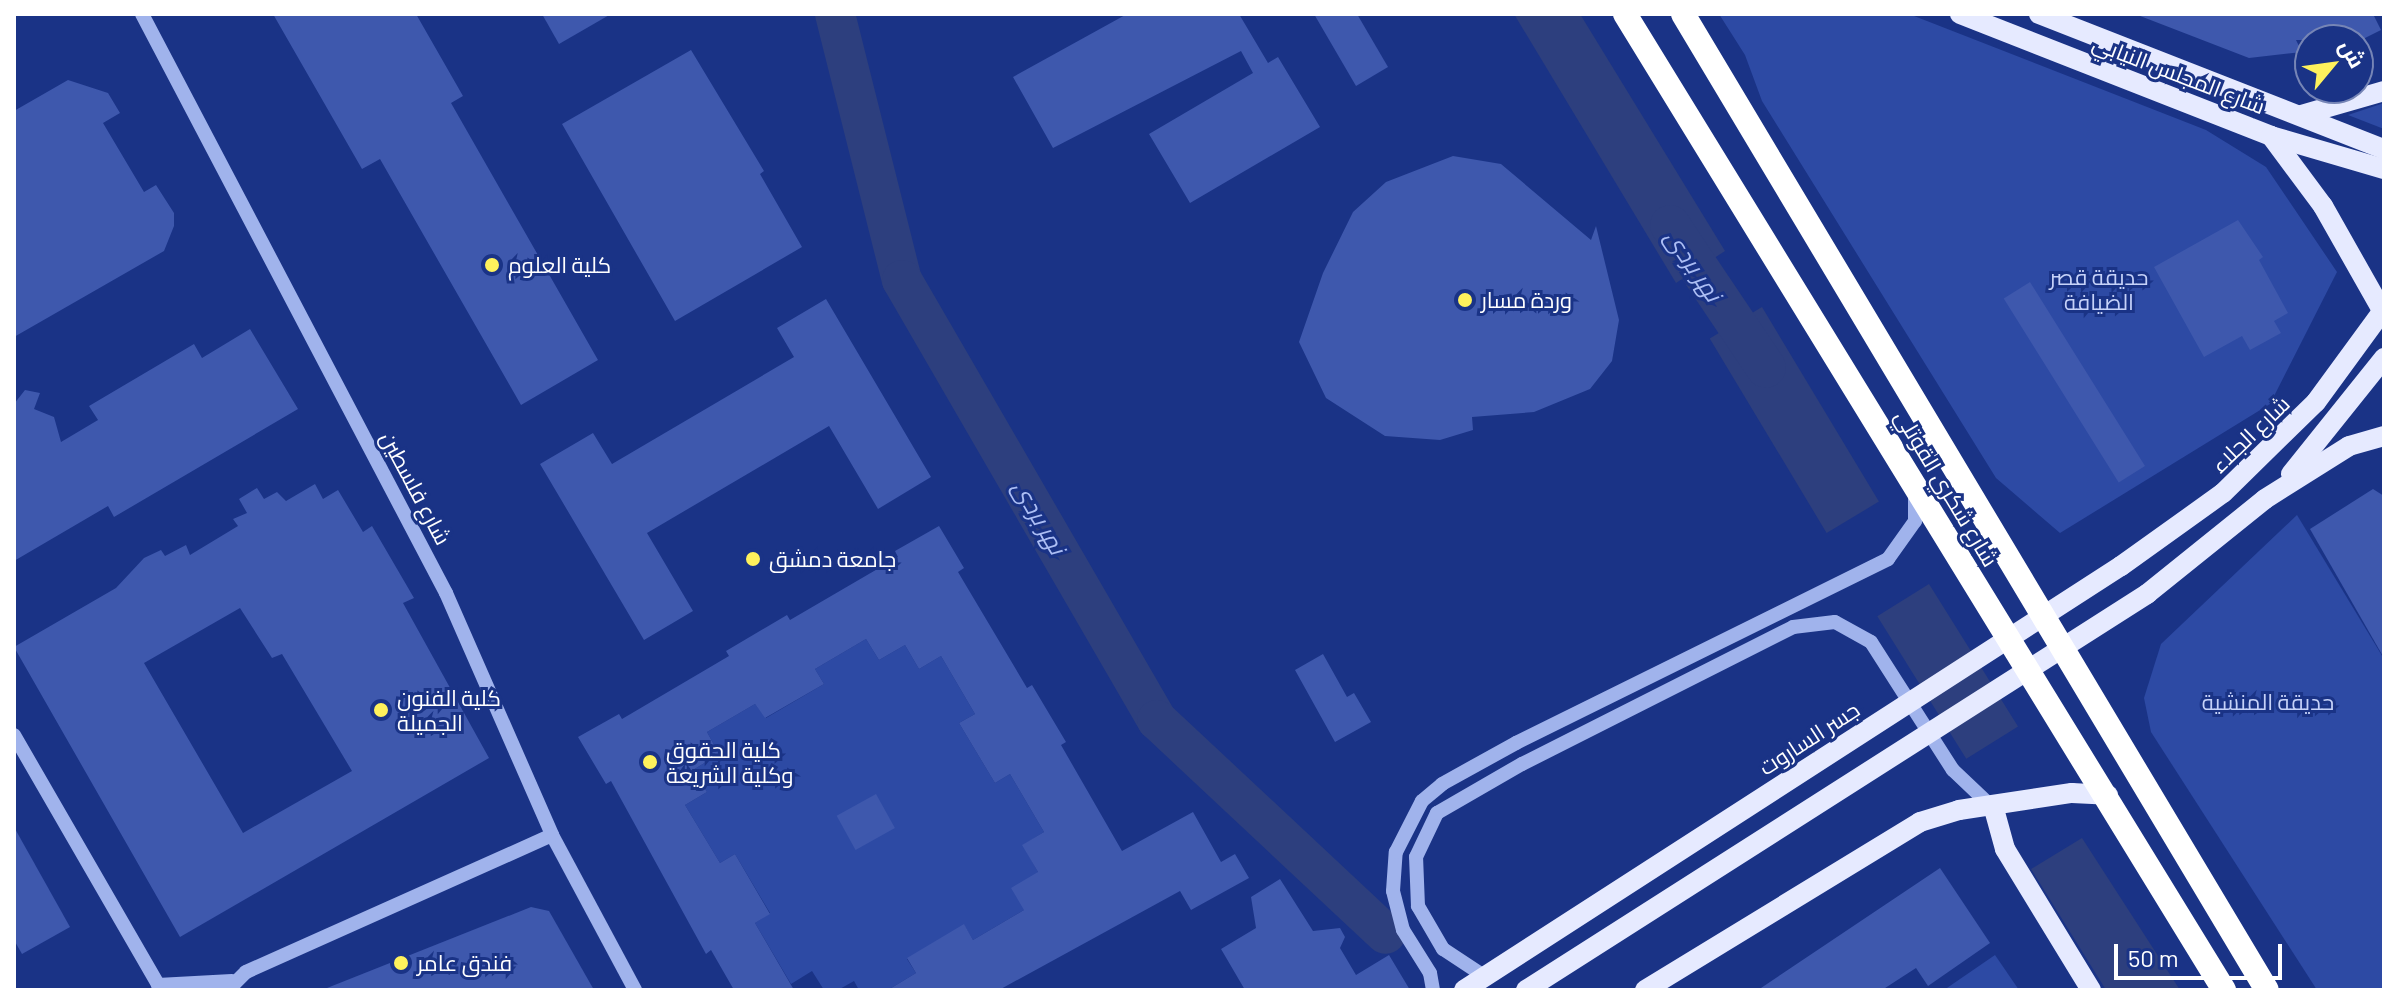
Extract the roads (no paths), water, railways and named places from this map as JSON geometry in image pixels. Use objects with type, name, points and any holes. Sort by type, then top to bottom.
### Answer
[{"type":"highway","name":"شارع شكري القوتلي","points":[[1625,14],[2108,795],[2224,990]]},
{"type":"highway","name":"شارع شكري القوتلي","points":[[1683,14],[2267,990]]},
{"type":"main road","points":[[1692,14],[1701,43]]},
{"type":"main road","name":"شارع المجلس النيابي","points":[[1960,14],[2271,136],[2384,169]]},
{"type":"main road","name":"شارع المجلس النيابي","points":[[2045,15],[2384,149]]},
{"type":"main road","points":[[2301,115],[2384,91]]},
{"type":"main road","points":[[2271,136],[2323,206],[2383,312]]},
{"type":"main road","name":"شارع الجلاء","points":[[2121,566],[2267,455],[2316,402],[2383,312]]},
{"type":"main road","points":[[2265,499],[2334,426],[2384,358]]},
{"type":"main road","points":[[1526,990],[2147,594],[2265,499],[2349,446],[2384,436]]},
{"type":"main road","name":"جسر الساروت","points":[[1464,990],[2121,566]]},
{"type":"main road","points":[[1645,990],[1902,830],[1959,810],[1994,809],[2072,793],[2108,795]]},
{"type":"main road","points":[[1994,809],[2005,849],[2091,990]]},
{"type":"street","name":"شارع فلسطين","points":[[142,14],[446,593],[552,835],[635,990]]},
{"type":"street","points":[[1433,990],[1430,973],[1403,930],[1393,871],[1411,816],[1442,784],[1516,743],[1888,559],[1915,521],[1916,498],[1909,475]]},
{"type":"street","points":[[1484,976],[1443,949],[1418,906],[1416,857],[1437,813],[1522,764],[1793,627],[1821,621],[1848,627],[1871,642],[1953,770],[1994,809]]},
{"type":"street","points":[[14,735],[160,987],[230,986],[552,835]]},
{"type":"water","points":[[1514,14],[1580,14],[1725,251],[1676,283]]},
{"type":"water","points":[[1762,307],[1879,502],[1827,533],[1710,338]]},
{"type":"water","points":[[1929,584],[2018,726],[1966,759],[1877,616]]},
{"type":"water","points":[[2082,838],[2180,990],[2106,990],[2031,869]]},
{"type":"waterway","name":"نهر بردى","points":[[835,14],[902,280],[1157,720],[1386,934]]},
{"type":"waterway","name":"نهر بردى","points":[[1670,225],[1766,368]]},
{"type":"place","name":"كلية العلوم","points":[[492,265]]},
{"type":"place","name":"وردة مسار","points":[[1465,300]]},
{"type":"place","name":"جامعة دمشق","points":[[753,559]]},
{"type":"place","name":"كلية الفنون الجميلة","points":[[381,710]]},
{"type":"place","name":"كلية الحقوق وكلية الشريعة","points":[[650,762]]},
{"type":"place","name":"فندق عامر","points":[[401,963]]},
{"type":"park label","name":"حديقة قصر الضيافة","points":[[2099,288]]},
{"type":"park label","name":"حديقة المنشية","points":[[2268,702]]}]
